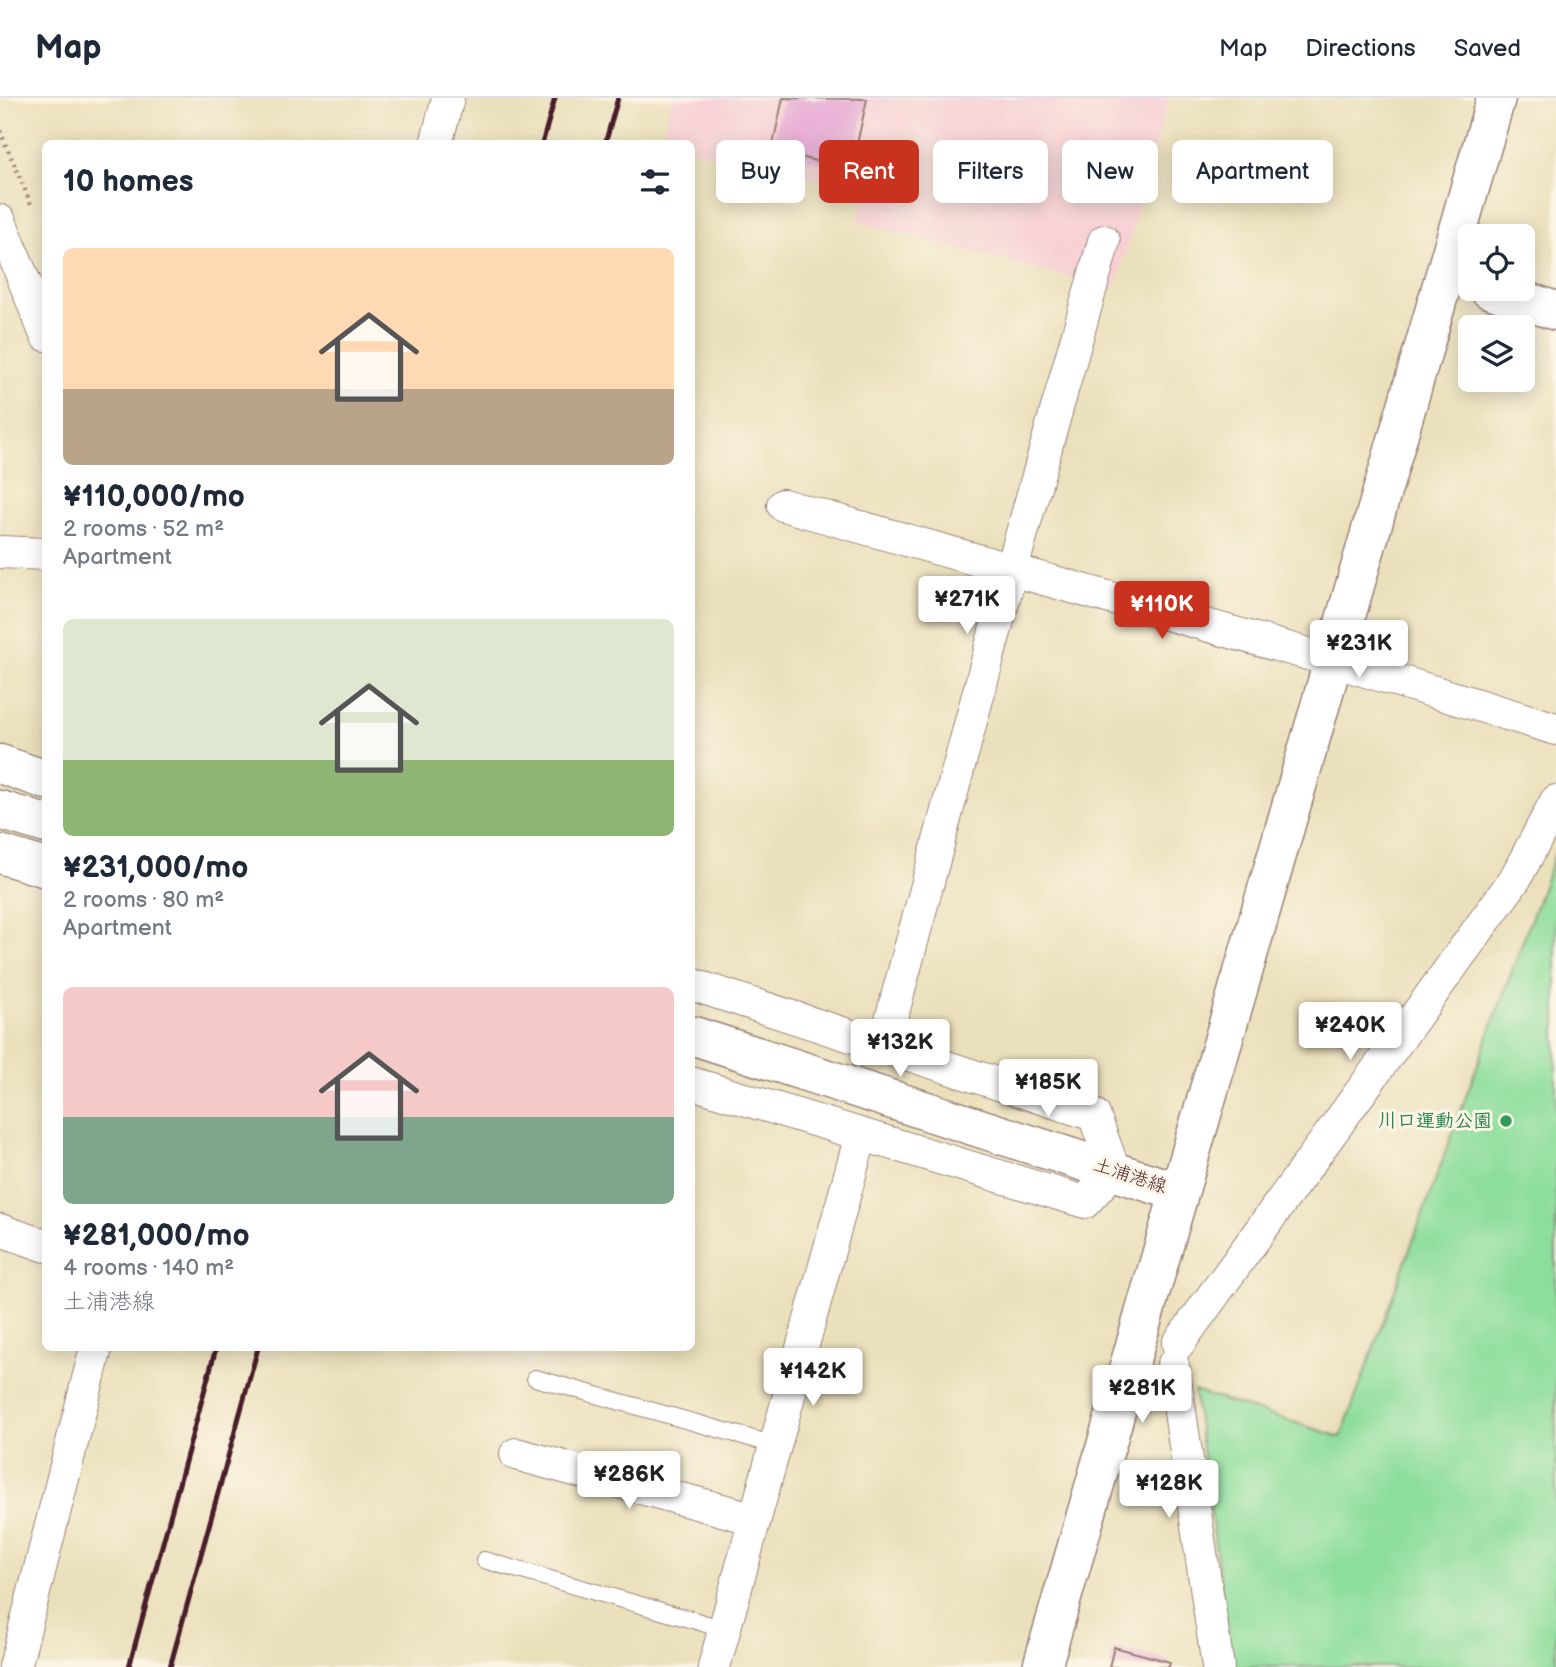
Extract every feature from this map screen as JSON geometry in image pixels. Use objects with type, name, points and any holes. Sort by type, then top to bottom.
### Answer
[{"type":"street","points":[[437,140],[448,98]]},
{"type":"street","points":[[1469,224],[1495,99]]},
{"type":"street","points":[[0,221],[42,325]]},
{"type":"street","points":[[884,1046],[1011,572],[1104,241]]},
{"type":"street","points":[[1178,1192],[1333,661],[1458,278]]},
{"type":"street","points":[[1516,301],[1554,318]]},
{"type":"street","points":[[783,505],[1011,572],[1333,661],[1556,730]]},
{"type":"street","points":[[0,552],[42,554]]},
{"type":"street","points":[[0,764],[42,779]]},
{"type":"street","points":[[1218,1667],[1175,1355],[1515,878],[1556,801]]},
{"type":"street","points":[[0,810],[42,823]]},
{"type":"street","points":[[0,854],[42,867]]},
{"type":"street","points":[[695,985],[1094,1115],[1114,1170],[1085,1202],[695,1084]]},
{"type":"street","name":"土浦港線","points":[[695,1036],[1178,1192],[1042,1667]]},
{"type":"street","points":[[714,1667],[861,1135]]},
{"type":"street","points":[[0,1230],[42,1244]]},
{"type":"street","points":[[15,1667],[95,1351]]},
{"type":"street","points":[[516,1454],[755,1519]]},
{"type":"lane","points":[[535,1378],[775,1445]]},
{"type":"lane","points":[[484,1560],[724,1629]]},
{"type":"path","points":[[0,131],[35,215]]},
{"type":"shaded area","points":[[673,98],[1169,98],[1157,140],[1062,140],[1062,203],[1139,203],[1115,289],[858,222],[864,203],[919,203],[919,140],[819,140],[819,181],[805,177],[805,140],[716,140],[716,156],[695,151],[695,140],[661,140]]},
{"type":"green space","name":"川口運動公園","points":[[1556,851],[1556,1667],[1232,1667],[1194,1391],[1341,1437]]},
{"type":"building","points":[[783,98],[867,99],[858,140],[819,140],[819,162],[805,158],[805,140],[774,140]]},
{"type":"building","points":[[1114,1647],[1170,1662],[1169,1667],[1109,1667]]},
{"type":"railway","points":[[543,140],[555,98]]},
{"type":"railway","points":[[606,140],[618,98]]},
{"type":"railway","points":[[129,1667],[215,1351]]},
{"type":"railway","points":[[170,1667],[257,1351]]},
{"type":"place","name":"川口運動公園","points":[[1506,1121]]}]
